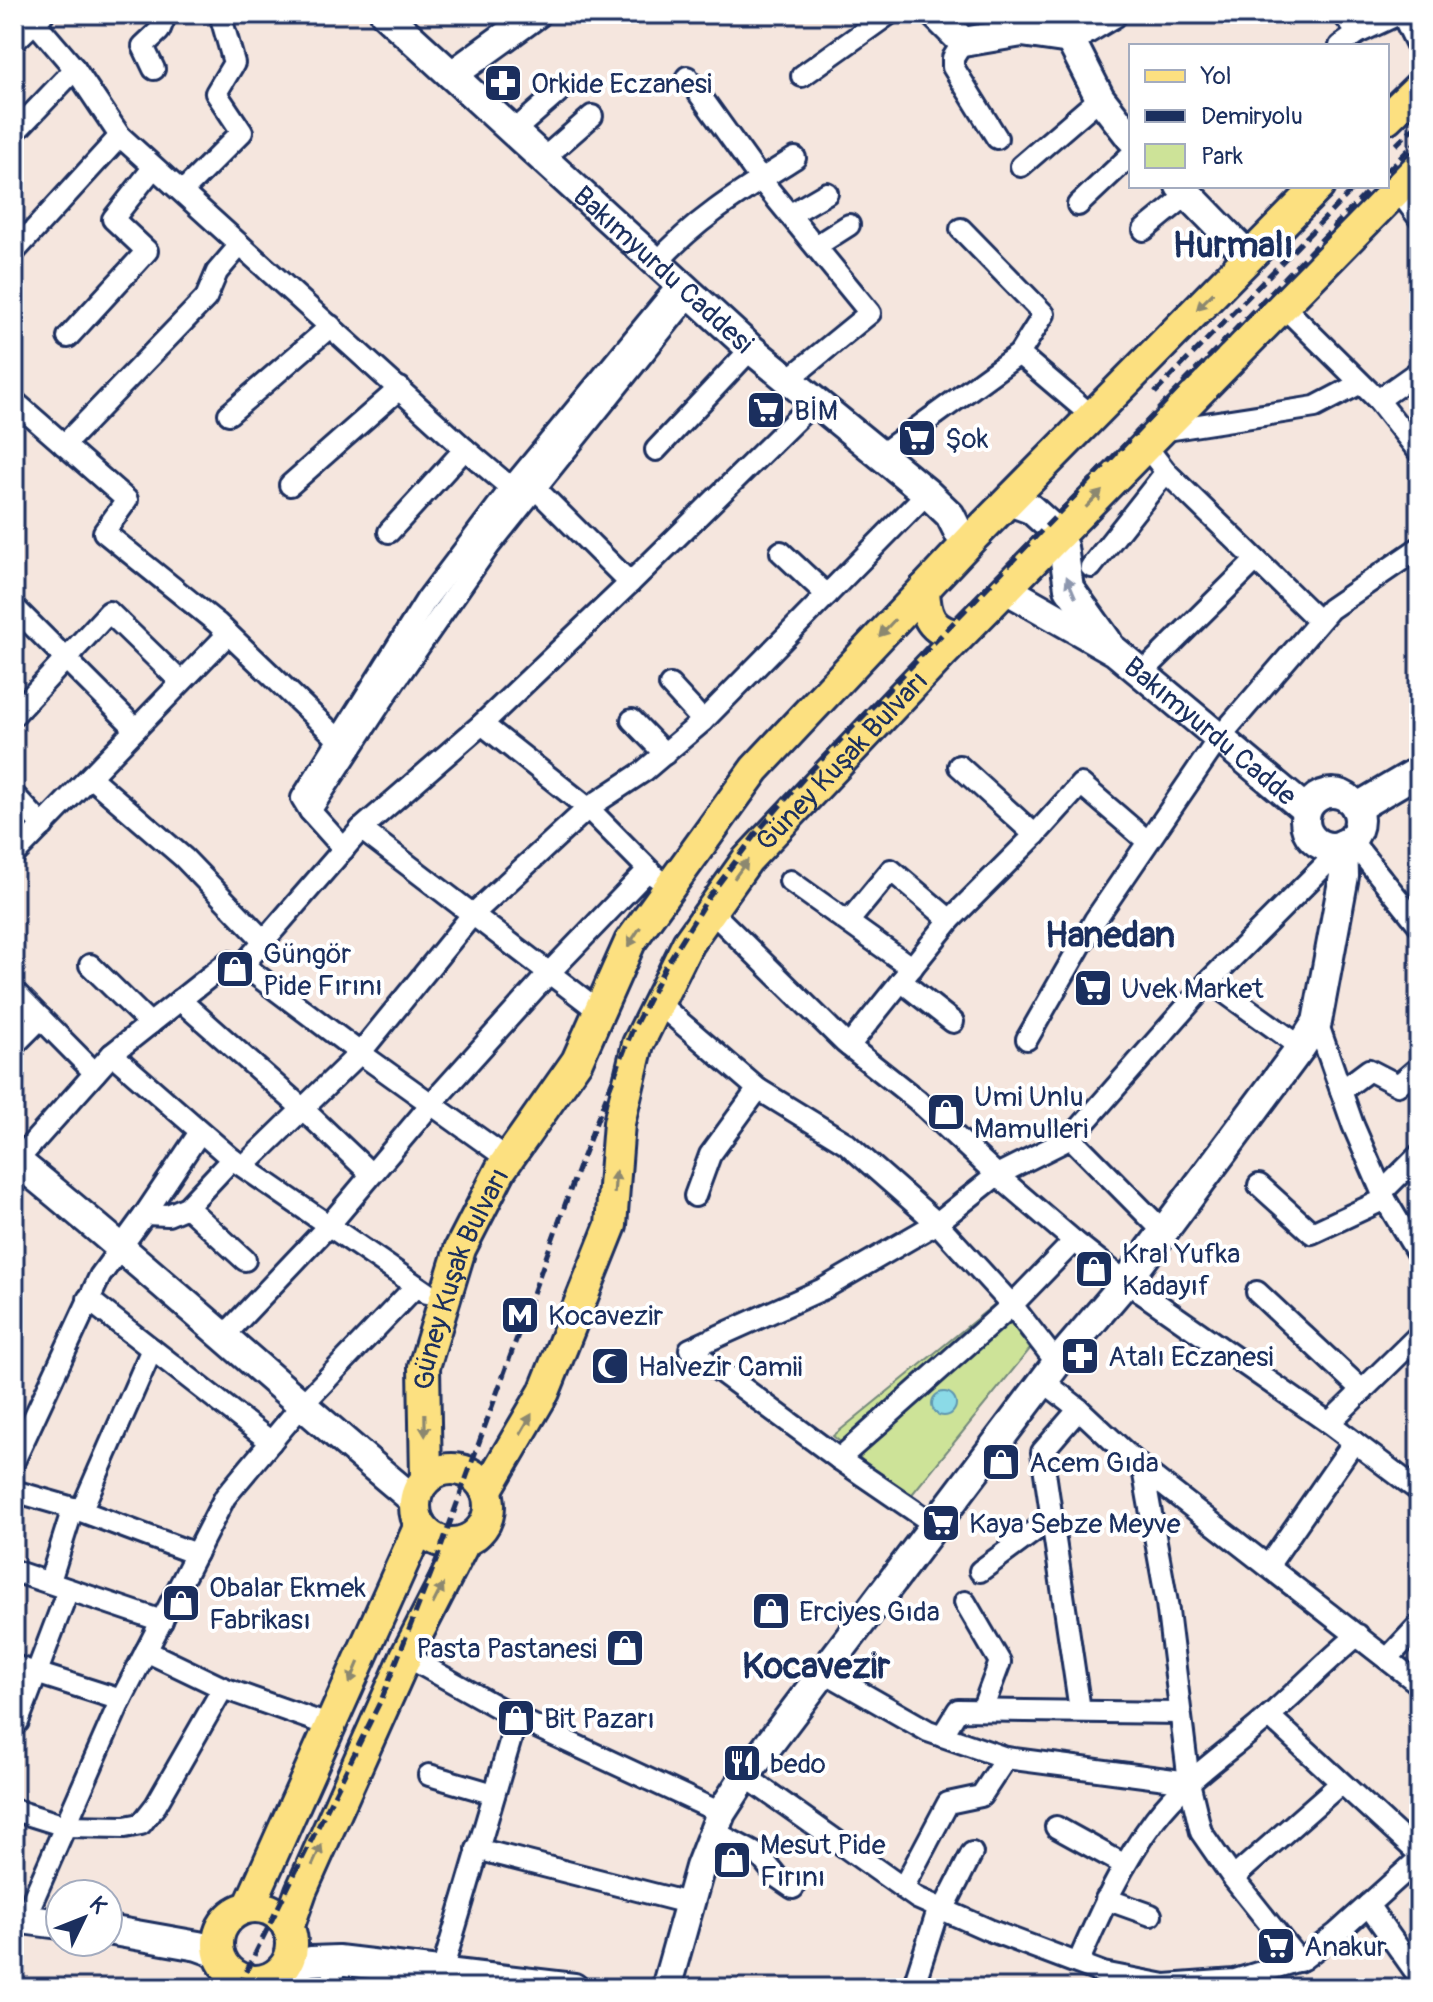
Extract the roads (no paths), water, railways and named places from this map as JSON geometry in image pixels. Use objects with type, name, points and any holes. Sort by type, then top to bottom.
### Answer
[{"type":"main road","name":"Bakımyurdu Caddesi","points":[[385,14],[751,349],[927,493],[974,536]]},
{"type":"main road","points":[[452,75],[536,14]]},
{"type":"main road","points":[[935,14],[963,42],[1064,26],[1112,14]]},
{"type":"main road","points":[[1064,26],[1100,98],[1129,135]]},
{"type":"main road","points":[[1389,116],[1419,87]]},
{"type":"main road","name":"Güney Kuşak Bulvarı","points":[[486,1491],[544,1392],[611,1225],[619,1123],[638,1044],[688,943],[747,860],[959,636],[1419,167]]},
{"type":"main road","name":"Güney Kuşak Bulvarı","points":[[249,1907],[331,1726],[421,1502],[424,1367],[460,1249],[508,1159],[577,1061],[658,879],[755,769],[974,536],[1317,188]]},
{"type":"main road","points":[[1184,190],[1249,257]]},
{"type":"main road","points":[[1009,501],[1031,509],[1053,529],[1063,547],[1069,588],[1115,651]]},
{"type":"main road","points":[[924,589],[924,606],[930,621],[942,633],[959,636]]},
{"type":"main road","points":[[1006,589],[1115,651]]},
{"type":"main road","name":"Bakımyurdu Cadde","points":[[1115,651],[1306,810]]},
{"type":"main road","points":[[1356,808],[1419,771]]},
{"type":"main road","points":[[666,1988],[688,1903],[718,1822],[745,1776],[1050,1372],[1126,1282],[1317,1022],[1344,876],[1343,843],[1358,825],[1356,808],[1344,795],[1327,793],[1311,802],[1306,810],[1310,836],[1317,842],[1343,843]]},
{"type":"main road","points":[[15,1162],[120,1246],[301,1406],[421,1502],[440,1541],[465,1541],[476,1534],[484,1525],[489,1502],[480,1481],[459,1469],[436,1472],[421,1502]]},
{"type":"main road","points":[[307,1947],[301,1891],[406,1656],[465,1541]]},
{"type":"main road","points":[[215,1957],[227,1919],[249,1907],[272,1911],[307,1947],[438,1980],[574,1988]]},
{"type":"main road","points":[[19,1919],[44,1922]]},
{"type":"main road","points":[[124,1934],[215,1957],[234,1974],[245,1979],[264,1980],[307,1947]]},
{"type":"street","points":[[154,69],[143,46],[159,31],[166,14]]},
{"type":"street","points":[[183,191],[242,132],[216,93],[234,63],[220,14]]},
{"type":"street","points":[[802,76],[889,14]]},
{"type":"street","points":[[1343,14],[1358,33]]},
{"type":"street","points":[[1343,44],[1358,33],[1401,14],[1419,49]]},
{"type":"street","points":[[14,42],[35,16],[120,136],[511,488]]},
{"type":"street","points":[[963,42],[953,58],[953,67],[997,138]]},
{"type":"street","points":[[14,133],[75,69]]},
{"type":"street","points":[[687,77],[761,180],[870,313],[788,380]]},
{"type":"street","points":[[514,131],[563,88]]},
{"type":"street","points":[[1021,166],[1100,98]]},
{"type":"street","points":[[543,159],[592,116]]},
{"type":"street","points":[[14,252],[120,136]]},
{"type":"street","points":[[1078,205],[1129,157]]},
{"type":"street","points":[[657,263],[678,239],[795,158]]},
{"type":"street","points":[[68,337],[147,251],[113,219],[153,168]]},
{"type":"street","points":[[1397,189],[1419,218]]},
{"type":"street","points":[[1144,230],[1184,190]]},
{"type":"street","points":[[791,214],[827,193]]},
{"type":"street","points":[[816,246],[849,225]]},
{"type":"street","points":[[880,455],[1019,354],[1044,314],[961,229]]},
{"type":"street","points":[[64,445],[206,298],[217,272],[240,245]]},
{"type":"street","points":[[310,811],[489,546],[685,289]]},
{"type":"street","points":[[344,849],[302,798],[427,599],[511,488],[685,289]]},
{"type":"street","points":[[1283,306],[1378,400],[1419,452]]},
{"type":"street","points":[[229,414],[331,326]]},
{"type":"street","points":[[656,450],[751,349]]},
{"type":"street","points":[[1019,354],[1092,416]]},
{"type":"street","points":[[1378,400],[1419,371]]},
{"type":"street","points":[[1318,620],[1166,472],[1153,439],[1315,407],[1359,384]]},
{"type":"street","points":[[290,485],[400,388]]},
{"type":"street","points":[[243,965],[361,829],[482,724],[816,400]]},
{"type":"street","points":[[14,401],[127,500],[104,532],[228,634],[338,739]]},
{"type":"street","points":[[389,532],[465,449]]},
{"type":"street","points":[[1091,567],[1166,472]]},
{"type":"street","points":[[534,487],[630,583]]},
{"type":"street","points":[[145,1214],[168,1215],[187,1207],[304,1110],[360,1053],[472,915],[588,808],[644,771],[703,721],[927,493]]},
{"type":"street","points":[[1027,1039],[1095,920],[1219,738],[1318,620],[1419,548]]},
{"type":"street","points":[[781,552],[827,595]]},
{"type":"street","points":[[1142,673],[1256,560]]},
{"type":"street","points":[[14,607],[136,729]]},
{"type":"street","points":[[14,715],[109,612],[181,682]]},
{"type":"street","points":[[14,855],[228,634]]},
{"type":"street","points":[[670,685],[703,721]]},
{"type":"street","points":[[632,720],[665,754]]},
{"type":"street","points":[[224,1336],[330,1224],[432,1103],[549,973],[658,879],[588,808],[482,724]]},
{"type":"street","points":[[959,766],[1035,835]]},
{"type":"street","points":[[90,777],[184,858],[265,942]]},
{"type":"street","points":[[849,1046],[950,920],[1081,784],[1147,841]]},
{"type":"street","points":[[14,795],[43,826]]},
{"type":"street","points":[[361,829],[599,1011]]},
{"type":"street","points":[[934,1524],[839,1459],[690,1349],[823,1289],[937,1223],[997,1175],[1071,1138],[1209,981],[1325,865],[1343,843],[1416,918]]},
{"type":"street","points":[[848,922],[891,870],[950,920]]},
{"type":"street","points":[[790,881],[848,922],[953,1022]]},
{"type":"street","points":[[711,911],[849,1046],[917,1100],[1074,1241],[1126,1282],[1329,1423],[1419,1491]]},
{"type":"street","points":[[15,1162],[112,1054],[228,962],[243,965],[508,1159]]},
{"type":"street","points":[[90,965],[150,1024]]},
{"type":"street","points":[[1209,981],[1301,1047]]},
{"type":"street","points":[[14,991],[95,1073]]},
{"type":"street","points":[[180,1000],[371,1174]]},
{"type":"street","points":[[658,1003],[758,1089],[846,1143],[937,1223],[1012,1305],[1050,1372],[1079,1409],[1143,1469],[1419,1684]]},
{"type":"street","points":[[14,1045],[41,1018]]},
{"type":"street","points":[[1317,1022],[1384,1196],[1412,1249],[1419,1256]]},
{"type":"street","points":[[112,1054],[238,1162],[443,1305]]},
{"type":"street","points":[[1341,1091],[1369,1070],[1398,1085],[1419,1067]]},
{"type":"street","points":[[695,1196],[710,1155],[758,1089]]},
{"type":"street","points":[[14,1461],[88,1299],[120,1246],[200,1132]]},
{"type":"street","points":[[1071,1138],[1163,1231]]},
{"type":"street","points":[[1259,1185],[1312,1233],[1384,1196],[1419,1155]]},
{"type":"street","points":[[187,1207],[245,1260]]},
{"type":"street","points":[[839,1459],[1012,1305],[1074,1241]]},
{"type":"street","points":[[19,1919],[65,1826],[121,1700],[225,1497],[301,1406],[416,1286]]},
{"type":"street","points":[[1257,1292],[1363,1391]]},
{"type":"street","points":[[88,1299],[271,1442]]},
{"type":"street","points":[[1329,1423],[1419,1335]]},
{"type":"street","points":[[50,1581],[77,1510],[152,1349]]},
{"type":"street","points":[[1079,1409],[1042,1452],[1080,1710]]},
{"type":"street","points":[[1268,1566],[1354,1442]]},
{"type":"street","points":[[1143,1469],[1167,1603],[1189,1782],[1201,1832],[1299,1961]]},
{"type":"street","points":[[14,1491],[77,1510],[196,1554]]},
{"type":"street","points":[[980,1571],[1052,1518]]},
{"type":"street","points":[[14,1571],[162,1621]]},
{"type":"street","points":[[18,1722],[65,1598]]},
{"type":"street","points":[[965,1602],[1000,1662],[982,1710]]},
{"type":"street","points":[[1388,1658],[1419,1625]]},
{"type":"street","points":[[1078,1963],[1106,1899],[1156,1818],[1189,1782],[1269,1716],[1358,1635]]},
{"type":"street","points":[[146,1651],[223,1688],[331,1726]]},
{"type":"street","points":[[406,1656],[517,1718],[718,1822],[793,1888]]},
{"type":"street","points":[[14,1666],[121,1700]]},
{"type":"street","points":[[823,1671],[928,1731],[1006,1758],[1189,1782]]},
{"type":"street","points":[[14,1810],[65,1826],[125,1827],[141,1824],[156,1805],[223,1688]]},
{"type":"street","points":[[942,1736],[958,1710],[1180,1713]]},
{"type":"street","points":[[745,1776],[917,1898],[1103,1973],[1165,1985],[1234,1984],[1299,1961],[1337,1933],[1419,1857],[1269,1716]]},
{"type":"street","points":[[438,1980],[517,1718]]},
{"type":"street","points":[[903,1888],[948,1803],[981,1796],[1006,1758]]},
{"type":"street","points":[[429,1775],[494,1794]]},
{"type":"street","points":[[1233,1878],[1341,1783]]},
{"type":"street","points":[[1056,1827],[1125,1865]]},
{"type":"street","points":[[477,1849],[688,1903]]},
{"type":"street","points":[[913,1988],[941,1908],[972,1853]]},
{"type":"street","points":[[1106,1899],[1151,1915]]},
{"type":"street","points":[[1368,1905],[1419,1977]]},
{"type":"street","points":[[307,1947],[330,1988]]},
{"type":"water","points":[[944,1392],[953,1395],[956,1404],[953,1413],[944,1416],[935,1413],[932,1404],[935,1395]]},
{"type":"railway","points":[[1396,145],[1419,122]]},
{"type":"railway","points":[[1389,169],[1419,139]]},
{"type":"railway","points":[[1155,393],[1354,188]]},
{"type":"railway","points":[[238,1988],[382,1698],[438,1556],[579,1166],[632,1031],[665,967],[706,901],[754,836],[803,779],[1371,188]]},
{"type":"place","name":"Orkide Eczanesi","points":[[503,83]]},
{"type":"place","name":"BİM","points":[[766,410]]},
{"type":"place","name":"Şok","points":[[917,438]]},
{"type":"place","name":"Güngör Pide Fırını","points":[[235,969]]},
{"type":"place","name":"Uvek Market","points":[[1093,988]]},
{"type":"place","name":"Umi Unlu Mamulleri","points":[[946,1112]]},
{"type":"place","name":"Kral Yufka Kadayıf","points":[[1094,1269]]},
{"type":"place","name":"Kocavezir","points":[[520,1315]]},
{"type":"place","name":"Atalı Eczanesi","points":[[1080,1356]]},
{"type":"place","name":"Halvezir Camii","points":[[610,1366]]},
{"type":"place","name":"Acem Gıda","points":[[1001,1462]]},
{"type":"place","name":"Kaya Sebze Meyve","points":[[941,1523]]},
{"type":"place","name":"Obalar Ekmek Fabrikası","points":[[181,1603]]},
{"type":"place","name":"Erciyes Gıda","points":[[771,1611]]},
{"type":"place","name":"Pasta Pastanesi","points":[[625,1648]]},
{"type":"place","name":"Bit Pazarı","points":[[516,1718]]},
{"type":"place","name":"bedo","points":[[742,1763]]},
{"type":"place","name":"Mesut Pide Fırını","points":[[732,1860]]},
{"type":"place","name":"Anakur","points":[[1276,1946]]},
{"type":"district","name":"Hurmalı","points":[[1233,244]]},
{"type":"district","name":"Hanedan","points":[[1110,934]]},
{"type":"district","name":"Kocavezir","points":[[816,1665]]}]
